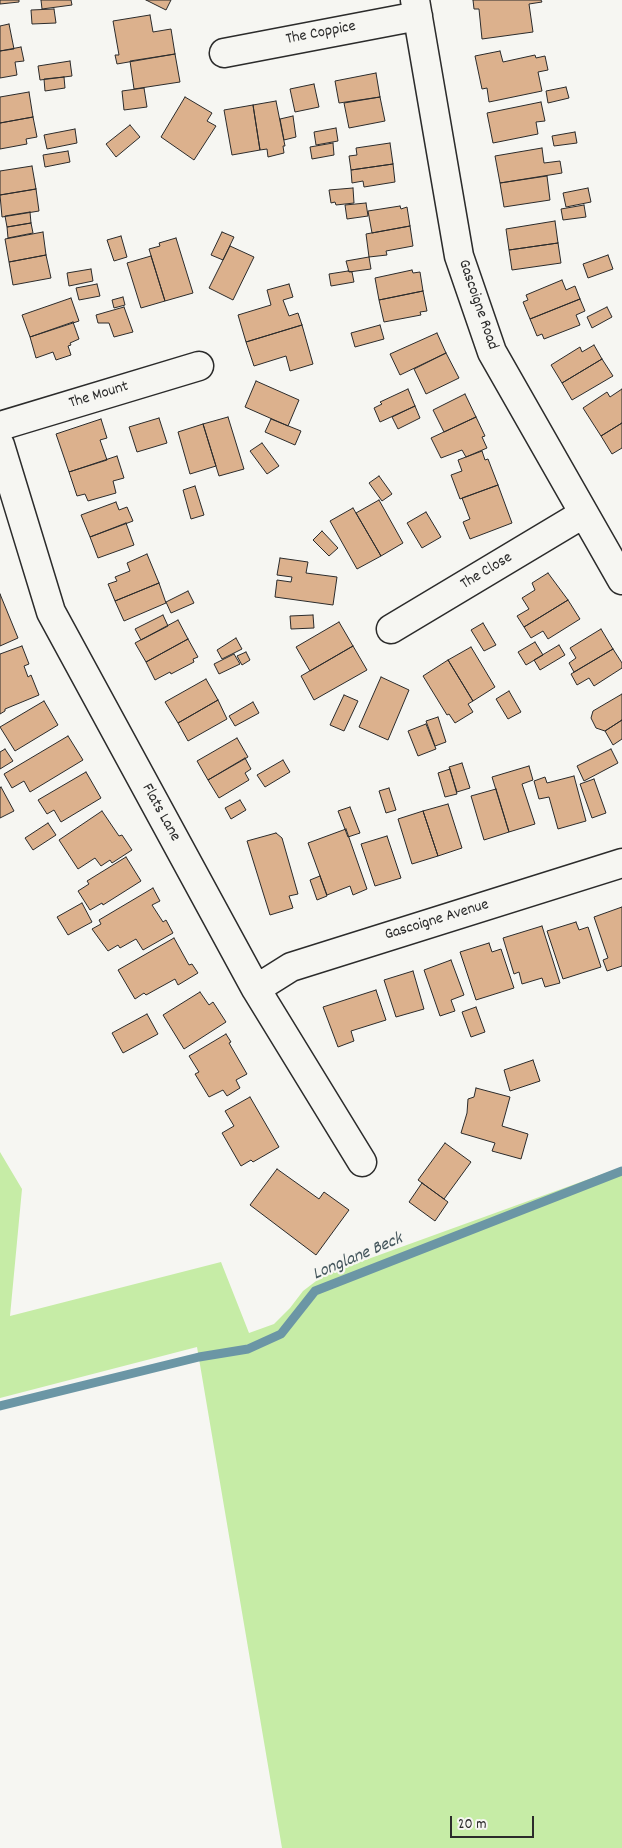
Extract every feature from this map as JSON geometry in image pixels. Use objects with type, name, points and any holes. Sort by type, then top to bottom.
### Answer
[{"type":"street","name":"The Coppice","points":[[224,53],[416,8]]},
{"type":"street","name":"Gascoigne Road","points":[[416,8],[460,256],[492,352],[622,580]]},
{"type":"street","name":"The Mount","points":[[0,426],[199,366]]},
{"type":"street","name":"Flats Lane","points":[[0,445],[51,612],[256,989],[362,1162]]},
{"type":"street","name":"The Close","points":[[391,629],[583,514]]},
{"type":"street","name":"Gascoigne Avenue","points":[[256,989],[291,967],[622,863]]},
{"type":"green space","points":[[0,1152],[22,1189],[10,1316],[221,1262],[249,1333],[274,1324],[303,1291],[324,1275],[622,1167],[622,1848],[282,1848],[197,1347],[0,1398]]},
{"type":"building","points":[[0,0],[19,0],[19,2],[0,4]]},
{"type":"building","points":[[41,0],[71,0],[72,5],[42,9]]},
{"type":"building","points":[[146,0],[171,0],[166,10]]},
{"type":"building","points":[[473,0],[541,0],[542,2],[529,4],[533,32],[482,39],[479,9],[474,9]]},
{"type":"building","points":[[54,9],[56,23],[32,24],[31,10]]},
{"type":"building","points":[[150,15],[153,32],[171,29],[175,54],[117,64],[115,55],[119,55],[113,21]]},
{"type":"building","points":[[9,24],[14,49],[0,51],[0,26]]},
{"type":"building","points":[[21,47],[24,61],[15,62],[17,75],[0,78],[0,51]]},
{"type":"building","points":[[500,51],[503,62],[535,55],[536,58],[545,56],[548,70],[538,72],[542,91],[489,102],[487,88],[482,89],[475,56]]},
{"type":"building","points":[[175,54],[180,82],[134,89],[130,61]]},
{"type":"building","points":[[70,61],[72,76],[40,80],[38,66]]},
{"type":"building","points":[[376,73],[380,97],[339,103],[335,81]]},
{"type":"building","points":[[64,77],[65,88],[45,91],[44,79]]},
{"type":"building","points":[[314,84],[319,107],[295,112],[290,89]]},
{"type":"building","points":[[566,87],[569,98],[548,103],[546,91]]},
{"type":"building","points":[[144,88],[147,107],[124,110],[122,91]]},
{"type":"building","points":[[29,92],[33,117],[0,123],[0,97]]},
{"type":"building","points":[[185,97],[212,113],[207,121],[216,126],[194,160],[161,137]]},
{"type":"building","points":[[380,97],[385,121],[349,128],[344,103]]},
{"type":"building","points":[[276,101],[285,146],[283,146],[284,153],[268,157],[267,149],[260,150],[253,105]]},
{"type":"building","points":[[541,102],[545,121],[536,122],[538,134],[493,143],[487,113]]},
{"type":"building","points":[[253,105],[260,150],[232,155],[224,110]]},
{"type":"building","points":[[293,116],[296,137],[284,140],[280,119]]},
{"type":"building","points":[[33,117],[37,137],[26,139],[27,144],[0,149],[0,123]]},
{"type":"building","points":[[130,125],[140,137],[116,157],[106,144]]},
{"type":"building","points":[[336,128],[338,141],[316,145],[314,132]]},
{"type":"building","points":[[75,129],[77,143],[47,149],[44,135]]},
{"type":"building","points":[[575,132],[577,143],[554,146],[552,136]]},
{"type":"building","points":[[333,143],[334,155],[312,159],[310,147]]},
{"type":"building","points":[[390,143],[393,164],[351,170],[349,156],[357,155],[356,148]]},
{"type":"building","points":[[542,148],[544,163],[560,161],[562,173],[500,183],[495,156]]},
{"type":"building","points":[[68,151],[70,162],[45,167],[43,155]]},
{"type":"building","points":[[393,164],[395,182],[364,187],[363,181],[352,183],[351,170]]},
{"type":"building","points":[[32,166],[36,189],[0,195],[0,171]]},
{"type":"building","points":[[547,176],[550,200],[504,207],[500,183]]},
{"type":"building","points":[[353,188],[354,203],[336,205],[335,202],[331,203],[329,190]]},
{"type":"building","points":[[588,188],[591,202],[566,207],[563,193]]},
{"type":"building","points":[[36,189],[39,211],[2,217],[0,195]]},
{"type":"building","points":[[366,203],[368,216],[347,219],[345,205]]},
{"type":"building","points":[[584,205],[586,217],[563,220],[561,209]]},
{"type":"building","points":[[400,206],[401,209],[407,207],[410,226],[372,233],[368,211]]},
{"type":"building","points":[[30,212],[31,223],[7,227],[5,216]]},
{"type":"building","points":[[555,221],[558,243],[509,250],[506,229]]},
{"type":"building","points":[[31,223],[33,233],[8,238],[7,227]]},
{"type":"building","points":[[410,226],[413,246],[386,251],[387,255],[369,257],[366,234]]},
{"type":"building","points":[[43,232],[46,255],[9,262],[5,239]]},
{"type":"building","points":[[222,232],[234,237],[223,260],[211,255]]},
{"type":"building","points":[[121,236],[127,257],[114,261],[107,240]]},
{"type":"building","points":[[176,238],[193,293],[165,301],[149,249],[160,246],[159,243]]},
{"type":"building","points":[[558,243],[561,263],[512,270],[509,250]]},
{"type":"building","points":[[230,246],[254,257],[233,300],[209,288]]},
{"type":"building","points":[[46,255],[51,278],[13,285],[9,262]]},
{"type":"building","points":[[608,255],[613,269],[588,278],[583,264]]},
{"type":"building","points":[[151,256],[165,301],[141,308],[127,263]]},
{"type":"building","points":[[369,257],[371,269],[349,272],[346,261]]},
{"type":"building","points":[[91,269],[93,281],[69,286],[67,273]]},
{"type":"building","points":[[412,270],[413,273],[420,272],[423,291],[379,300],[375,278]]},
{"type":"building","points":[[352,272],[354,282],[331,286],[329,274]]},
{"type":"building","points":[[562,280],[566,290],[575,286],[580,299],[530,319],[523,302],[528,300],[526,295]]},
{"type":"building","points":[[97,284],[100,296],[79,300],[76,288]]},
{"type":"building","points":[[289,284],[293,297],[283,300],[289,316],[298,313],[302,325],[246,342],[238,315],[271,305],[267,290]]},
{"type":"building","points":[[423,291],[427,311],[420,312],[421,315],[384,322],[379,300]]},
{"type":"building","points":[[123,297],[125,305],[114,308],[112,300]]},
{"type":"building","points":[[71,298],[79,321],[30,337],[22,315]]},
{"type":"building","points":[[580,299],[585,311],[576,315],[580,325],[544,339],[542,334],[537,336],[530,319]]},
{"type":"building","points":[[124,307],[133,332],[114,337],[109,323],[98,323],[96,315]]},
{"type":"building","points":[[607,307],[612,317],[592,328],[587,317]]},
{"type":"building","points":[[73,322],[79,339],[68,346],[71,355],[56,360],[53,352],[36,358],[30,337]]},
{"type":"building","points":[[302,325],[313,364],[290,371],[286,356],[254,366],[246,342]]},
{"type":"building","points":[[380,325],[384,339],[355,347],[351,333]]},
{"type":"building","points":[[437,333],[446,353],[400,375],[390,354]]},
{"type":"building","points":[[594,345],[602,359],[562,383],[551,365],[580,347],[582,352]]},
{"type":"building","points":[[446,353],[459,378],[426,394],[414,369]]},
{"type":"building","points":[[602,359],[613,376],[572,400],[562,383]]},
{"type":"building","points":[[256,381],[299,400],[288,426],[245,407]]},
{"type":"building","points":[[408,389],[415,406],[380,422],[374,408],[382,404],[380,402]]},
{"type":"building","points":[[622,389],[622,423],[601,436],[583,408],[607,392],[610,397]]},
{"type":"building","points":[[465,394],[476,417],[444,432],[433,410]]},
{"type":"building","points":[[415,406],[420,418],[398,429],[392,417]]},
{"type":"building","points":[[228,417],[244,469],[219,476],[203,424]]},
{"type":"building","points":[[476,417],[485,436],[482,437],[487,448],[466,457],[462,450],[441,458],[431,438]]},
{"type":"building","points":[[159,418],[167,443],[137,452],[129,427]]},
{"type":"building","points":[[101,419],[107,438],[100,440],[107,460],[69,472],[56,434]]},
{"type":"building","points":[[271,419],[301,431],[295,445],[265,432]]},
{"type":"building","points":[[622,423],[622,448],[612,454],[601,436]]},
{"type":"building","points":[[203,424],[216,466],[190,474],[178,432]]},
{"type":"building","points":[[262,443],[279,466],[267,474],[250,451]]},
{"type":"building","points":[[482,451],[485,460],[488,459],[498,485],[460,499],[451,475],[462,471],[458,460]]},
{"type":"building","points":[[117,456],[124,478],[113,481],[116,493],[88,501],[85,494],[77,496],[69,472]]},
{"type":"building","points":[[379,476],[392,494],[382,501],[369,483]]},
{"type":"building","points":[[498,485],[512,523],[470,539],[463,522],[470,519],[462,498]]},
{"type":"building","points":[[195,486],[204,515],[191,519],[183,490]]},
{"type":"building","points":[[379,500],[403,543],[381,556],[356,513]]},
{"type":"building","points":[[116,502],[119,510],[127,507],[133,521],[90,537],[81,515]]},
{"type":"building","points":[[353,508],[381,556],[357,569],[330,521]]},
{"type":"building","points":[[426,512],[441,537],[422,548],[407,523]]},
{"type":"building","points":[[126,523],[134,545],[98,558],[90,537]]},
{"type":"building","points":[[322,531],[338,548],[329,556],[313,540]]},
{"type":"building","points":[[147,554],[159,583],[115,601],[108,584],[117,581],[115,577],[130,571],[127,563]]},
{"type":"building","points":[[280,558],[308,562],[306,573],[337,577],[333,605],[275,597],[277,580],[291,582],[292,577],[277,575]]},
{"type":"building","points":[[548,573],[568,600],[524,627],[517,616],[529,609],[522,598],[535,590],[532,583]]},
{"type":"building","points":[[159,583],[166,603],[124,621],[115,601]]},
{"type":"building","points":[[188,591],[194,603],[171,613],[166,602]]},
{"type":"building","points":[[0,594],[18,638],[0,646]]},
{"type":"building","points":[[568,600],[580,619],[548,639],[543,631],[531,638],[524,627]]},
{"type":"building","points":[[163,615],[168,626],[141,640],[135,629]]},
{"type":"building","points":[[313,615],[314,628],[291,629],[290,616]]},
{"type":"building","points":[[178,620],[188,639],[146,662],[135,643]]},
{"type":"building","points":[[339,622],[353,646],[310,671],[296,647]]},
{"type":"building","points":[[483,623],[496,645],[484,651],[471,630]]},
{"type":"building","points":[[601,629],[613,649],[574,672],[569,663],[576,658],[570,648]]},
{"type":"building","points":[[236,638],[242,649],[222,659],[217,650]]},
{"type":"building","points":[[188,639],[198,657],[193,659],[194,662],[155,680],[146,662]]},
{"type":"building","points":[[535,642],[543,655],[526,665],[518,652]]},
{"type":"building","points":[[559,645],[565,655],[540,670],[534,660]]},
{"type":"building","points":[[22,646],[29,664],[24,666],[28,677],[31,675],[39,695],[5,709],[0,714],[0,654]]},
{"type":"building","points":[[353,646],[367,670],[314,700],[301,676]]},
{"type":"building","points":[[471,647],[495,687],[473,701],[448,660]]},
{"type":"building","points":[[613,649],[622,663],[622,668],[594,686],[589,678],[577,685],[571,674]]},
{"type":"building","points":[[246,652],[250,660],[242,665],[237,656]]},
{"type":"building","points":[[234,654],[240,664],[219,674],[214,664]]},
{"type":"building","points":[[448,660],[473,701],[468,704],[473,712],[455,723],[449,714],[447,715],[423,676]]},
{"type":"building","points":[[381,677],[409,690],[388,740],[359,727]]},
{"type":"building","points":[[206,679],[218,700],[178,723],[165,702]]},
{"type":"building","points":[[509,691],[521,712],[508,719],[496,699]]},
{"type":"building","points":[[622,694],[622,720],[605,731],[596,728],[591,718],[593,711]]},
{"type":"building","points":[[344,695],[358,701],[344,731],[330,725]]},
{"type":"building","points":[[218,700],[227,719],[188,741],[178,723]]},
{"type":"building","points":[[44,701],[58,725],[15,751],[0,727]]},
{"type":"building","points":[[253,702],[259,713],[235,726],[229,716]]},
{"type":"building","points":[[438,717],[446,742],[435,746],[426,721]]},
{"type":"building","points":[[622,720],[622,739],[613,745],[605,731]]},
{"type":"building","points":[[426,724],[436,749],[418,756],[408,731]]},
{"type":"building","points":[[68,736],[83,760],[30,792],[24,781],[12,788],[4,774]]},
{"type":"building","points":[[237,738],[248,757],[208,780],[197,761]]},
{"type":"building","points":[[5,749],[13,761],[0,769],[0,752]]},
{"type":"building","points":[[611,749],[618,763],[584,781],[577,766]]},
{"type":"building","points":[[245,758],[251,769],[245,773],[249,780],[219,798],[208,780]]},
{"type":"building","points":[[283,760],[290,772],[265,787],[257,775]]},
{"type":"building","points":[[462,763],[470,788],[457,792],[449,767]]},
{"type":"building","points":[[529,766],[533,780],[522,784],[535,824],[509,832],[492,777]]},
{"type":"building","points":[[450,769],[457,794],[445,797],[438,773]]},
{"type":"building","points":[[86,772],[101,798],[61,822],[54,810],[47,814],[38,800]]},
{"type":"building","points":[[574,776],[586,821],[558,829],[549,797],[539,799],[534,781],[545,777],[547,783]]},
{"type":"building","points":[[594,779],[606,813],[592,818],[580,784]]},
{"type":"building","points":[[0,788],[14,811],[0,818]]},
{"type":"building","points":[[389,788],[396,810],[386,813],[379,791]]},
{"type":"building","points":[[496,789],[509,832],[484,840],[471,796]]},
{"type":"building","points":[[240,800],[246,810],[231,819],[225,808]]},
{"type":"building","points":[[448,804],[462,848],[438,856],[423,811]]},
{"type":"building","points":[[350,807],[360,833],[348,837],[338,811]]},
{"type":"building","points":[[102,811],[119,836],[122,835],[132,850],[112,863],[110,860],[101,866],[95,858],[78,869],[59,840]]},
{"type":"building","points":[[423,811],[438,856],[412,864],[398,819]]},
{"type":"building","points":[[48,823],[56,835],[33,850],[25,838]]},
{"type":"building","points":[[346,829],[367,889],[353,895],[350,886],[327,895],[308,843]]},
{"type":"building","points":[[276,833],[282,838],[298,894],[289,896],[293,908],[270,915],[247,841]]},
{"type":"building","points":[[387,836],[401,878],[375,886],[361,844]]},
{"type":"building","points":[[126,857],[141,881],[103,905],[102,903],[90,910],[78,891],[89,884],[87,881]]},
{"type":"building","points":[[320,876],[327,896],[317,900],[310,880]]},
{"type":"building","points":[[153,888],[160,901],[152,905],[163,922],[166,920],[173,933],[143,950],[136,939],[120,948],[118,945],[108,951],[92,929],[101,924],[99,920]]},
{"type":"building","points":[[82,903],[92,922],[68,935],[57,917]]},
{"type":"building","points":[[622,907],[622,966],[607,971],[603,960],[608,958],[594,917]]},
{"type":"building","points":[[576,922],[579,930],[588,927],[601,967],[563,979],[547,931]]},
{"type":"building","points":[[542,926],[560,983],[545,987],[542,978],[522,984],[519,972],[514,974],[503,938]]},
{"type":"building","points":[[174,938],[189,965],[192,964],[198,973],[178,985],[175,979],[135,999],[118,970]]},
{"type":"building","points":[[489,943],[492,952],[501,949],[514,988],[476,1000],[460,952]]},
{"type":"building","points":[[451,960],[464,995],[451,1000],[455,1011],[440,1016],[424,970]]},
{"type":"building","points":[[413,971],[424,1009],[396,1017],[384,980]]},
{"type":"building","points":[[376,990],[386,1020],[351,1031],[354,1041],[338,1047],[323,1007]]},
{"type":"building","points":[[200,992],[209,1005],[213,1002],[226,1022],[184,1049],[163,1015]]},
{"type":"building","points":[[476,1007],[485,1032],[471,1037],[462,1012]]},
{"type":"building","points":[[147,1014],[158,1034],[123,1053],[112,1033]]},
{"type":"building","points":[[226,1034],[231,1042],[229,1043],[247,1074],[236,1080],[240,1088],[227,1096],[223,1090],[209,1097],[195,1074],[199,1072],[189,1056]]},
{"type":"building","points":[[533,1060],[540,1081],[510,1091],[504,1070]]},
{"type":"building","points":[[476,1088],[510,1097],[502,1126],[528,1134],[521,1159],[492,1151],[495,1143],[461,1133],[467,1113],[468,1099],[474,1097]]},
{"type":"building","points":[[250,1097],[279,1147],[253,1162],[251,1160],[241,1166],[222,1133],[234,1126],[225,1111]]},
{"type":"building","points":[[445,1143],[471,1162],[444,1199],[418,1180]]},
{"type":"building","points":[[277,1169],[319,1199],[324,1192],[349,1210],[316,1255],[250,1205]]},
{"type":"building","points":[[422,1183],[448,1202],[435,1221],[409,1202]]},
{"type":"waterway","name":"Longlane Beck","points":[[0,1406],[199,1357],[248,1349],[281,1334],[315,1291],[622,1171]]}]
